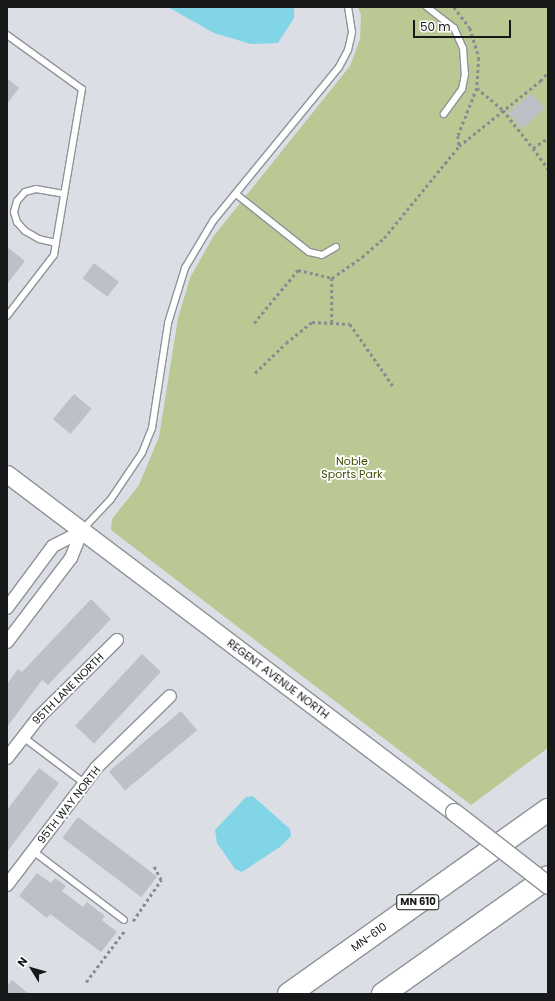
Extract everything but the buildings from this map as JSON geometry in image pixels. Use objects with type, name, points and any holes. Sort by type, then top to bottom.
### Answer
[{"type":"highway","name":"MN-610","points":[[289,994],[548,810]]},
{"type":"highway","points":[[383,994],[548,877]]},
{"type":"street","name":"REGENT AVENUE NORTH","points":[[7,474],[454,812],[548,885]]},
{"type":"street","points":[[7,608],[53,546],[82,531]]},
{"type":"street","points":[[7,642],[71,558],[82,531]]},
{"type":"street","name":"95TH LANE NORTH","points":[[7,758],[38,718],[117,640]]},
{"type":"street","name":"95TH WAY NORTH","points":[[7,885],[84,783],[170,696]]},
{"type":"lane","points":[[82,531],[111,500],[142,453],[152,428],[175,295],[196,247],[236,194],[339,67],[348,50],[352,32],[348,7]]},
{"type":"lane","points":[[427,7],[454,28],[463,48],[465,74],[462,89],[444,114]]},
{"type":"lane","points":[[7,35],[82,89],[54,254],[7,316]]},
{"type":"lane","points":[[56,243],[39,239],[25,231],[17,222],[14,212],[16,200],[26,192],[36,189],[64,194]]},
{"type":"lane","points":[[236,194],[309,252],[322,255],[336,247]]},
{"type":"lane","points":[[23,737],[84,783]]},
{"type":"lane","points":[[32,851],[124,920]]},
{"type":"path","points":[[254,323],[298,270],[332,278],[348,269],[384,238],[458,146],[548,72]]},
{"type":"path","points":[[477,88],[502,110],[548,169]]},
{"type":"path","points":[[533,148],[548,138]]},
{"type":"path","points":[[332,278],[332,323]]},
{"type":"path","points":[[255,373],[286,343],[312,322],[350,324],[394,387]]},
{"type":"green space","name":"Noble Sports Park","points":[[358,7],[548,7],[548,748],[471,805],[111,530],[112,519],[139,485],[159,437],[178,318],[190,278],[213,237],[350,66],[360,39],[361,15]]},
{"type":"water","points":[[168,7],[294,7],[294,18],[278,43],[251,44],[214,33]]},
{"type":"water","points":[[253,796],[290,829],[291,836],[280,847],[242,872],[235,869],[217,843],[215,830],[246,797]]}]
